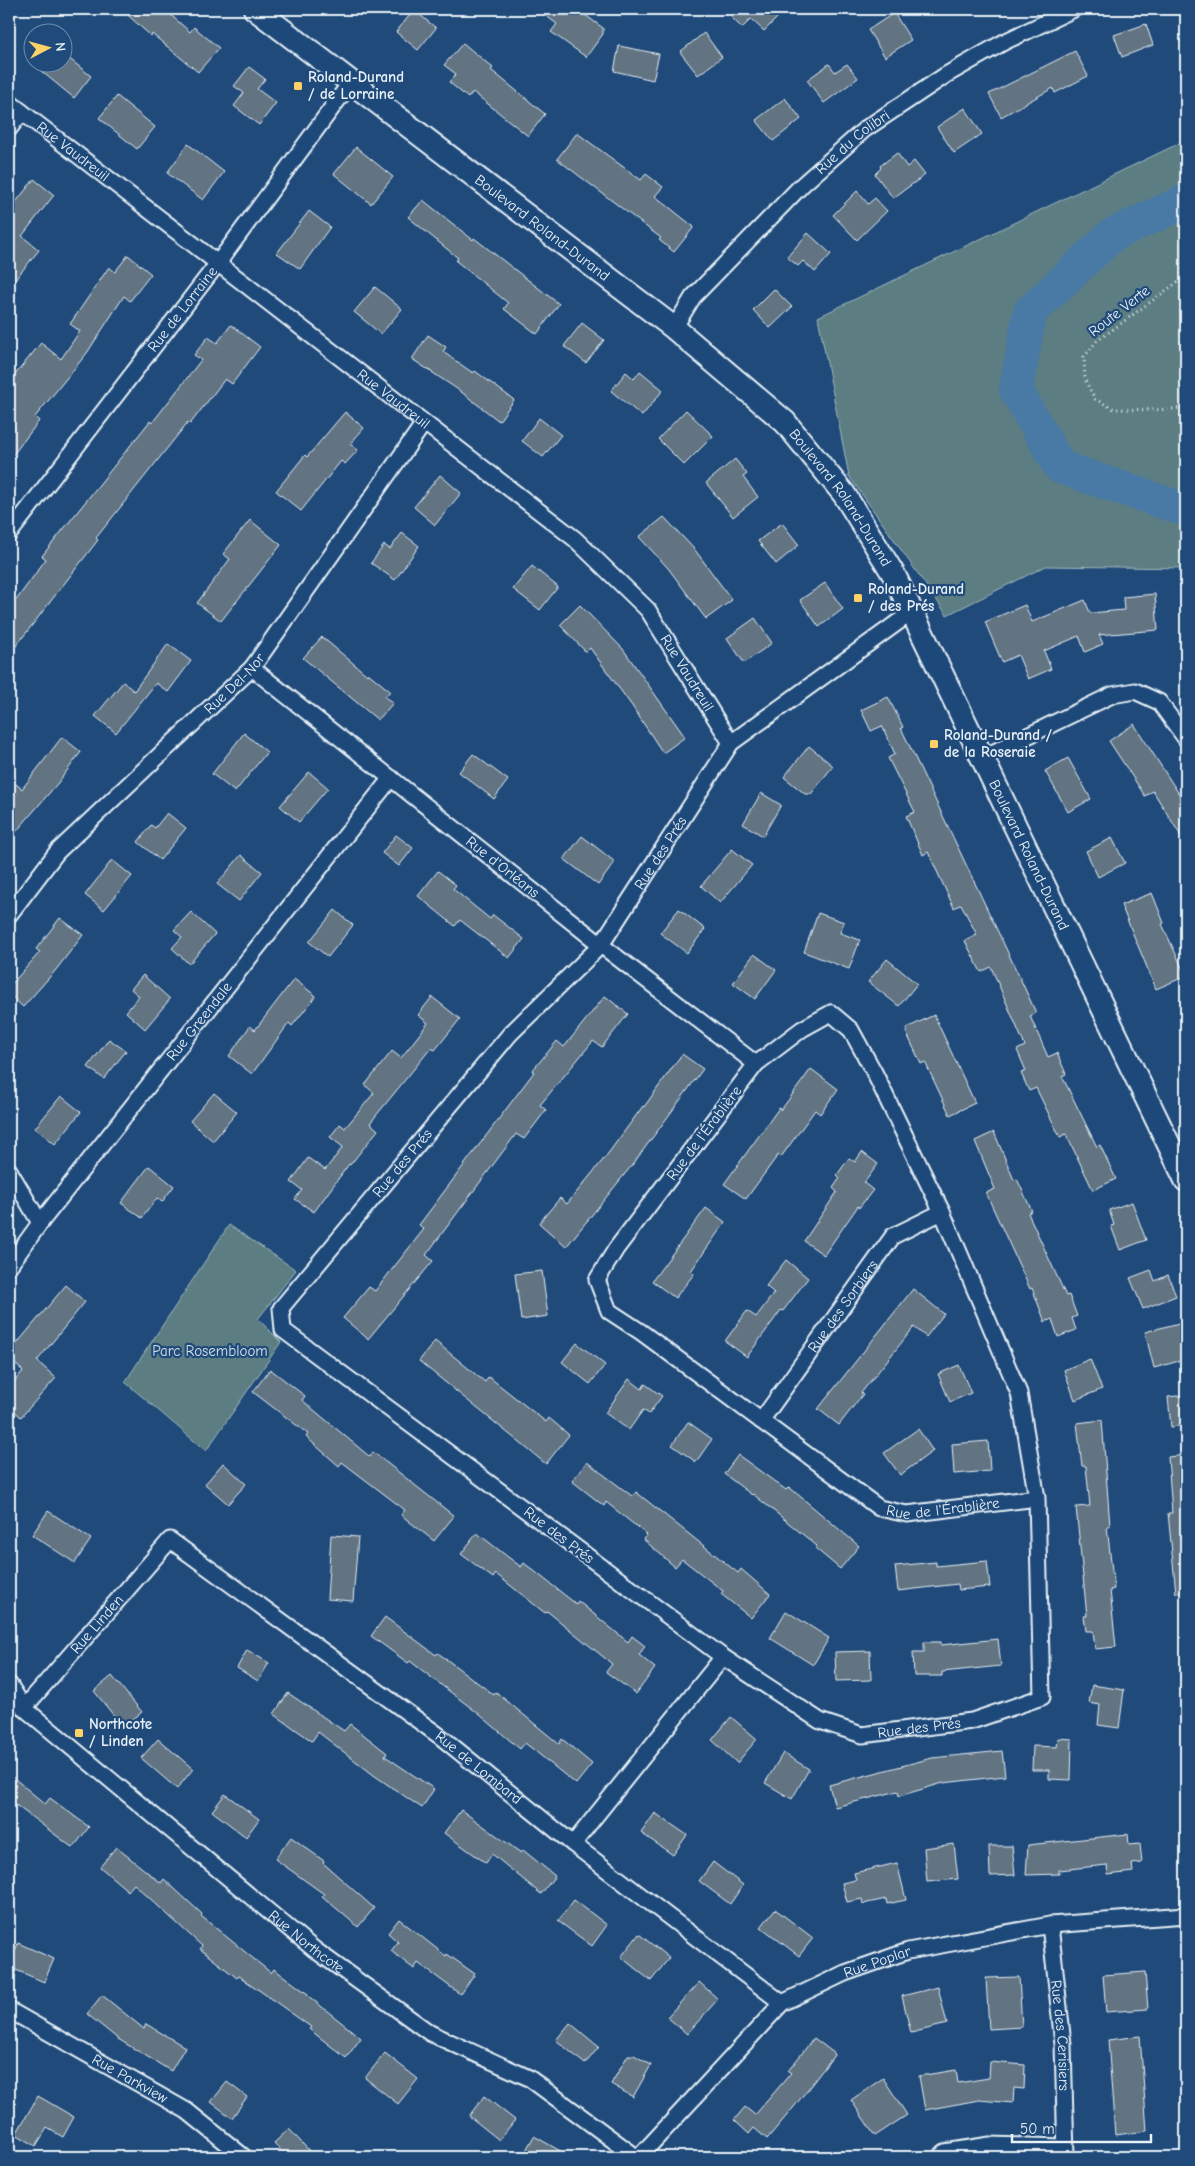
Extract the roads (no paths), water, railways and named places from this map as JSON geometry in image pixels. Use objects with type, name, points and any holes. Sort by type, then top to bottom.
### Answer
[{"type":"street","name":"Boulevard Roland-Durand","points":[[255,9],[674,328],[785,422],[844,494],[894,575],[1186,1176]]},
{"type":"street","name":"Rue du Colibri","points":[[674,328],[693,297],[802,185],[866,129],[946,75],[1004,42],[1074,9]]},
{"type":"street","name":"Rue de Lorraine","points":[[9,534],[218,264],[352,82]]},
{"type":"street","name":"Rue Vaudreuil","points":[[9,102],[575,539],[648,610],[731,743]]},
{"type":"street","points":[[9,130],[22,112]]},
{"type":"street","name":"Rue Del-Nor","points":[[9,915],[57,852],[252,668],[424,422]]},
{"type":"street","name":"Rue des Prés","points":[[912,612],[731,743],[601,945],[510,1034],[281,1308],[283,1330],[723,1657],[820,1721],[862,1735],[972,1721],[1042,1697]]},
{"type":"street","name":"Rue d'Orléans","points":[[252,668],[601,945],[756,1064]]},
{"type":"street","points":[[982,758],[1112,695],[1135,691],[1159,702],[1186,739]]},
{"type":"street","name":"Rue Greendale","points":[[9,1266],[40,1223],[392,778]]},
{"type":"street","name":"Rue de l'Érablière","points":[[1037,1498],[907,1514],[879,1508],[641,1332],[609,1311],[597,1280],[616,1249],[756,1064],[802,1029],[830,1013],[851,1030],[874,1072],[942,1212],[1019,1392],[1037,1498],[1042,1697]]},
{"type":"street","points":[[9,1170],[40,1223]]},
{"type":"street","name":"Rue des Sorbiers","points":[[761,1420],[893,1236],[942,1212]]},
{"type":"street","name":"Rue Linden","points":[[24,1708],[170,1540]]},
{"type":"street","name":"Rue de Lombard","points":[[170,1540],[441,1737],[573,1844],[782,2003]]},
{"type":"street","points":[[573,1844],[723,1657]]},
{"type":"street","name":"Rue Northcote","points":[[9,1684],[24,1708],[315,1950],[430,2033],[529,2078],[638,2157]]},
{"type":"street","name":"Rue Poplar","points":[[638,2157],[782,2003],[845,1972],[908,1951],[1050,1925],[1186,1915]]},
{"type":"street","name":"Rue des Cerisiers","points":[[940,2157],[945,2152],[990,2145],[1066,2152],[1063,2044],[1050,1925]]},
{"type":"street","name":"Rue Parkview","points":[[9,2010],[187,2111],[244,2157]]},
{"type":"waterway","points":[[1186,201],[1112,235],[1030,312],[1016,390],[1060,467],[1186,510]]},
{"type":"place","name":"Roland-Durand / de Lorraine","points":[[298,86]]},
{"type":"place","name":"Roland-Durand / des Prés","points":[[858,598]]},
{"type":"place","name":"Roland-Durand / de la Roseraie","points":[[934,744]]},
{"type":"place","name":"Northcote / Linden","points":[[79,1733]]},
{"type":"park label","name":"Parc Rosembloom","points":[[210,1351]]}]
